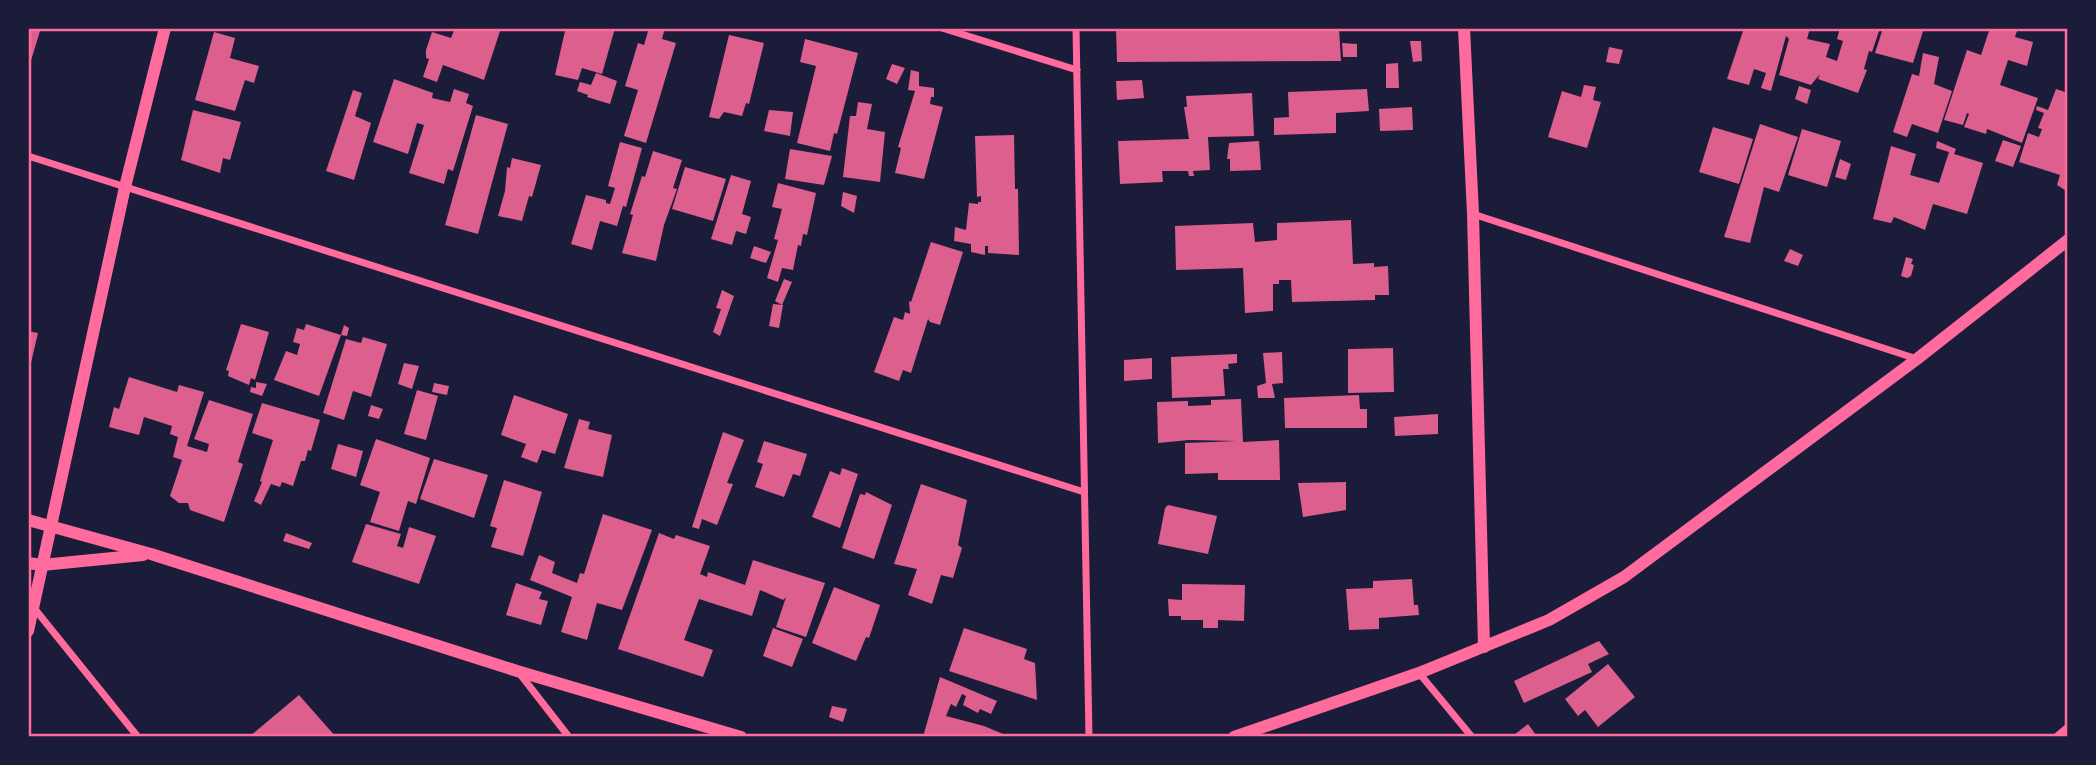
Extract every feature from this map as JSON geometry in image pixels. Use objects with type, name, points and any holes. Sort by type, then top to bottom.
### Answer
[{"type":"street","points":[[28,631],[125,187],[165,28]]},
{"type":"street","points":[[942,28],[1077,70]]},
{"type":"street","points":[[1076,28],[1089,737]]},
{"type":"street","points":[[1464,28],[1474,214],[1484,647]]},
{"type":"street","points":[[28,156],[1084,492]]},
{"type":"street","points":[[1474,214],[1917,359]]},
{"type":"street","points":[[1234,737],[1419,673],[1484,647],[1549,620],[1624,577],[1917,359],[2068,240]]},
{"type":"street","points":[[28,520],[49,528],[151,554],[517,671],[741,737]]},
{"type":"street","points":[[28,563],[42,565],[151,554]]},
{"type":"street","points":[[34,607],[138,737]]},
{"type":"street","points":[[517,671],[569,737]]},
{"type":"street","points":[[1419,673],[1472,737]]},
{"type":"street","points":[[2056,737],[2068,727]]},
{"type":"building","points":[[28,28],[41,28],[29,67],[28,67]]},
{"type":"building","points":[[455,28],[501,28],[484,80],[443,65],[437,82],[423,77],[429,59],[426,58],[426,50],[432,32],[451,38]]},
{"type":"building","points":[[563,28],[615,28],[602,74],[582,68],[578,80],[555,75],[565,31]]},
{"type":"building","points":[[649,28],[665,28],[662,39],[676,43],[646,143],[624,136],[638,90],[625,86],[638,43],[644,45]]},
{"type":"building","points":[[1116,28],[1339,28],[1341,61],[1117,62]]},
{"type":"building","points":[[1744,28],[1810,28],[1807,39],[1830,44],[1826,57],[1837,61],[1843,41],[1837,39],[1840,28],[1880,28],[1872,52],[1869,51],[1864,69],[1867,70],[1858,93],[1818,79],[1820,74],[1811,85],[1779,75],[1789,39],[1786,36],[1771,91],[1761,88],[1766,73],[1754,69],[1749,85],[1727,79]]},
{"type":"building","points":[[1883,28],[1924,28],[1913,63],[1875,53]]},
{"type":"building","points":[[1990,28],[2018,28],[2015,37],[2033,42],[2027,66],[2008,60],[2000,85],[2038,98],[2022,143],[1987,129],[1986,134],[1964,127],[1969,114],[1967,113],[1963,125],[1944,120],[1967,50],[1981,55]]},
{"type":"building","points":[[214,32],[235,38],[230,58],[259,66],[254,83],[245,80],[235,111],[195,100]]},
{"type":"building","points":[[729,35],[764,43],[749,104],[746,103],[742,116],[724,112],[719,119],[709,117]]},
{"type":"building","points":[[805,39],[858,53],[830,151],[797,143],[816,66],[800,62]]},
{"type":"building","points":[[1410,41],[1421,41],[1422,61],[1413,62]]},
{"type":"building","points":[[1342,43],[1357,44],[1357,57],[1343,57]]},
{"type":"building","points":[[1609,47],[1623,50],[1619,64],[1606,62]]},
{"type":"building","points":[[1923,53],[1939,57],[1934,84],[1952,91],[1938,133],[1912,124],[1907,137],[1893,132],[1912,74],[1919,76]]},
{"type":"building","points":[[1398,63],[1399,88],[1386,88],[1386,64]]},
{"type":"building","points":[[892,64],[905,68],[897,84],[886,79]]},
{"type":"building","points":[[911,70],[919,72],[919,86],[934,88],[934,97],[931,97],[930,104],[943,107],[924,179],[895,173],[901,148],[898,147],[915,91],[908,90]]},
{"type":"building","points":[[596,73],[617,81],[610,104],[577,91],[580,82],[591,85]]},
{"type":"building","points":[[394,79],[433,93],[432,98],[450,102],[454,89],[469,94],[466,103],[473,106],[453,171],[448,169],[444,184],[409,173],[424,125],[417,123],[408,154],[373,142]]},
{"type":"building","points":[[1142,80],[1144,98],[1117,100],[1116,81]]},
{"type":"building","points":[[1584,85],[1596,87],[1593,100],[1601,102],[1587,148],[1548,137],[1562,91],[1581,97]]},
{"type":"building","points":[[1799,86],[1811,90],[1807,104],[1795,99]]},
{"type":"building","points":[[1367,89],[1369,111],[1336,113],[1336,133],[1274,135],[1274,118],[1289,117],[1288,92]]},
{"type":"building","points":[[2056,89],[2068,93],[2068,192],[2057,185],[2060,175],[2019,162],[2028,133],[2039,137],[2042,129],[2038,128],[2044,113],[2036,110],[2037,106],[2048,110]]},
{"type":"building","points":[[353,90],[362,93],[355,116],[371,123],[354,180],[326,171]]},
{"type":"building","points":[[1252,93],[1254,136],[1208,137],[1210,170],[1193,171],[1194,176],[1189,176],[1188,171],[1162,171],[1163,182],[1120,184],[1118,141],[1189,139],[1184,107],[1187,107],[1186,96]]},
{"type":"building","points":[[858,102],[872,104],[867,129],[885,132],[880,182],[843,177],[850,116],[856,116]]},
{"type":"building","points":[[1412,107],[1413,130],[1380,131],[1379,109]]},
{"type":"building","points":[[193,110],[241,122],[230,160],[223,158],[220,173],[181,160]]},
{"type":"building","points":[[769,110],[793,112],[790,136],[764,131]]},
{"type":"building","points":[[476,115],[508,124],[478,234],[445,225]]},
{"type":"building","points":[[1760,124],[1798,137],[1779,192],[1764,187],[1750,243],[1724,237]]},
{"type":"building","points":[[1713,127],[1753,139],[1739,184],[1699,172]]},
{"type":"building","points":[[1802,129],[1841,141],[1827,187],[1788,175]]},
{"type":"building","points":[[1014,135],[1019,255],[988,253],[988,246],[985,246],[985,255],[971,252],[971,244],[954,241],[955,227],[966,230],[969,203],[981,202],[981,196],[977,197],[975,136]]},
{"type":"building","points":[[2003,140],[2021,146],[2013,167],[1995,161]]},
{"type":"building","points":[[1259,141],[1261,170],[1230,171],[1230,159],[1227,159],[1229,143]]},
{"type":"building","points":[[1937,141],[1956,149],[1954,154],[1983,163],[1967,214],[1933,204],[1925,230],[1894,217],[1891,223],[1873,219],[1891,146],[1916,154],[1910,175],[1939,183],[1949,152],[1936,148]]},
{"type":"building","points":[[620,142],[642,148],[626,207],[623,206],[617,226],[600,221],[592,250],[571,244],[586,195],[606,200],[606,203],[610,204],[615,188],[608,186]]},
{"type":"building","points":[[790,149],[832,156],[824,185],[785,179]]},
{"type":"building","points":[[653,151],[682,160],[673,188],[677,189],[664,225],[656,261],[622,253],[633,215],[630,214]]},
{"type":"building","points":[[512,158],[541,165],[522,221],[498,216],[505,191],[507,167],[510,168]]},
{"type":"building","points":[[1840,159],[1851,164],[1846,180],[1835,177]]},
{"type":"building","points":[[685,167],[726,179],[713,221],[672,209]]},
{"type":"building","points":[[731,175],[751,181],[742,214],[751,217],[746,234],[736,231],[732,245],[711,239]]},
{"type":"building","points":[[778,183],[816,193],[807,235],[803,234],[801,246],[798,245],[793,270],[782,268],[778,282],[767,278],[778,240],[774,239],[782,209],[772,207]]},
{"type":"building","points":[[843,192],[857,196],[854,213],[841,206]]},
{"type":"building","points":[[1351,220],[1353,264],[1374,263],[1374,267],[1388,266],[1389,295],[1375,295],[1375,300],[1292,302],[1291,280],[1279,280],[1279,284],[1273,284],[1273,311],[1245,313],[1243,268],[1176,270],[1175,226],[1253,223],[1255,242],[1277,240],[1277,223]]},
{"type":"building","points":[[931,242],[963,252],[940,325],[928,319],[911,373],[903,370],[899,381],[874,372],[894,317],[903,320],[905,312],[910,314],[909,301],[911,302]]},
{"type":"building","points":[[754,246],[771,252],[766,263],[750,258]]},
{"type":"building","points":[[1790,249],[1803,255],[1798,266],[1784,261]]},
{"type":"building","points":[[1906,257],[1913,259],[1911,264],[1914,265],[1911,276],[1907,278],[1901,276]]},
{"type":"building","points":[[784,279],[792,282],[782,305],[775,301]]},
{"type":"building","points":[[722,290],[734,296],[720,336],[713,332],[721,309],[716,308]]},
{"type":"building","points":[[773,304],[783,305],[779,328],[769,326]]},
{"type":"building","points":[[241,324],[269,332],[255,380],[251,378],[249,385],[228,376],[229,371],[226,370]]},
{"type":"building","points":[[306,324],[341,335],[319,396],[274,380],[286,351],[297,355],[300,344],[293,342],[297,328],[304,330]]},
{"type":"building","points":[[344,325],[349,328],[347,336],[341,335]]},
{"type":"building","points":[[28,331],[38,333],[29,371],[28,371]]},
{"type":"building","points":[[363,337],[387,344],[371,397],[353,391],[344,420],[323,413],[346,339],[361,343]]},
{"type":"building","points":[[1393,348],[1394,392],[1348,393],[1348,349]]},
{"type":"building","points":[[1282,352],[1283,383],[1272,384],[1275,398],[1258,398],[1257,386],[1266,383],[1263,353]]},
{"type":"building","points":[[1237,354],[1237,363],[1228,364],[1229,369],[1223,369],[1225,396],[1172,398],[1171,357]]},
{"type":"building","points":[[1152,358],[1152,379],[1124,381],[1124,360]]},
{"type":"building","points":[[404,363],[419,366],[412,389],[398,384]]},
{"type":"building","points":[[129,377],[177,392],[179,385],[204,392],[187,446],[207,452],[209,444],[194,439],[209,400],[253,414],[238,462],[243,464],[224,522],[190,510],[188,503],[179,503],[170,496],[182,460],[173,457],[178,437],[170,434],[172,426],[144,417],[139,435],[109,427],[114,407],[119,409]]},
{"type":"building","points":[[256,382],[267,384],[262,396],[250,392],[251,387],[256,388]]},
{"type":"building","points":[[434,383],[449,386],[447,395],[432,392]]},
{"type":"building","points":[[417,390],[438,396],[426,440],[404,434]]},
{"type":"building","points":[[514,395],[568,414],[555,454],[542,450],[537,463],[521,457],[526,444],[501,435]]},
{"type":"building","points":[[1359,395],[1360,409],[1367,409],[1367,428],[1285,428],[1284,398]]},
{"type":"building","points":[[1241,399],[1243,442],[1279,440],[1280,480],[1218,480],[1218,473],[1185,474],[1185,443],[1237,441],[1189,440],[1158,443],[1157,402],[1188,401],[1188,406],[1211,405],[1211,400]]},
{"type":"building","points":[[262,403],[320,420],[311,451],[308,450],[305,461],[301,461],[293,486],[282,482],[280,487],[271,484],[261,505],[254,501],[273,440],[252,433]]},
{"type":"building","points":[[371,405],[383,409],[379,419],[368,416]]},
{"type":"building","points":[[1438,414],[1438,434],[1395,436],[1394,417]]},
{"type":"building","points":[[579,419],[590,422],[588,429],[612,435],[603,477],[564,468]]},
{"type":"building","points":[[723,432],[744,440],[727,483],[733,484],[717,525],[702,519],[699,529],[692,527]]},
{"type":"building","points":[[376,439],[430,458],[416,504],[408,501],[399,531],[370,522],[380,492],[360,485]]},
{"type":"building","points":[[764,441],[807,454],[800,476],[793,474],[784,497],[755,487],[763,464],[757,462]]},
{"type":"building","points":[[338,444],[363,451],[356,477],[331,469]]},
{"type":"building","points":[[434,459],[488,475],[474,518],[420,499]]},
{"type":"building","points":[[842,468],[858,474],[840,528],[812,517],[830,471],[840,475]]},
{"type":"building","points":[[504,480],[542,492],[523,556],[491,547],[497,528],[490,526]]},
{"type":"building","points":[[1346,482],[1346,510],[1303,517],[1298,483]]},
{"type":"building","points":[[921,484],[967,500],[958,545],[962,548],[953,578],[941,575],[932,604],[908,595],[917,569],[894,564]]},
{"type":"building","points":[[866,492],[892,505],[874,559],[842,548],[860,494],[865,495]]},
{"type":"building","points":[[1168,505],[1217,516],[1208,554],[1158,544],[1165,508]]},
{"type":"building","points":[[603,514],[652,530],[622,610],[597,603],[587,640],[561,632],[572,597],[530,580],[539,555],[555,562],[552,573],[577,583],[580,573],[584,574]]},
{"type":"building","points":[[366,524],[401,534],[397,546],[403,548],[409,527],[436,536],[419,584],[352,562]]},
{"type":"building","points":[[286,533],[312,543],[309,549],[283,541]]},
{"type":"building","points":[[659,533],[674,539],[676,535],[710,546],[700,574],[707,577],[708,572],[745,585],[753,560],[825,583],[806,637],[776,627],[786,597],[783,600],[760,590],[752,616],[699,599],[684,640],[713,650],[703,677],[618,649]]},
{"type":"building","points":[[1412,579],[1414,605],[1418,605],[1419,615],[1379,618],[1379,629],[1349,630],[1346,589],[1373,588],[1373,581]]},
{"type":"building","points":[[516,583],[542,592],[539,599],[548,601],[541,625],[506,615]]},
{"type":"building","points":[[1182,584],[1245,585],[1244,621],[1218,620],[1218,628],[1203,628],[1203,620],[1181,620],[1181,616],[1169,616],[1168,599],[1182,600]]},
{"type":"building","points":[[834,587],[880,605],[869,638],[866,637],[856,661],[812,643]]},
{"type":"building","points":[[773,628],[803,639],[792,667],[763,656]]},
{"type":"building","points":[[964,628],[1027,649],[1024,659],[1035,663],[1037,700],[949,671]]},
{"type":"building","points":[[1599,641],[1609,654],[1588,664],[1592,672],[1524,703],[1514,681]]},
{"type":"building","points":[[1608,664],[1635,697],[1598,727],[1585,710],[1578,716],[1565,699]]},
{"type":"building","points":[[940,677],[997,701],[991,714],[980,709],[978,713],[963,705],[966,696],[962,694],[956,707],[951,704],[946,716],[984,726],[1010,737],[923,737]]},
{"type":"building","points":[[299,695],[336,737],[249,737]]},
{"type":"building","points":[[832,706],[847,709],[843,722],[829,717]]},
{"type":"building","points":[[1528,724],[1536,735],[1534,737],[1514,735]]}]
